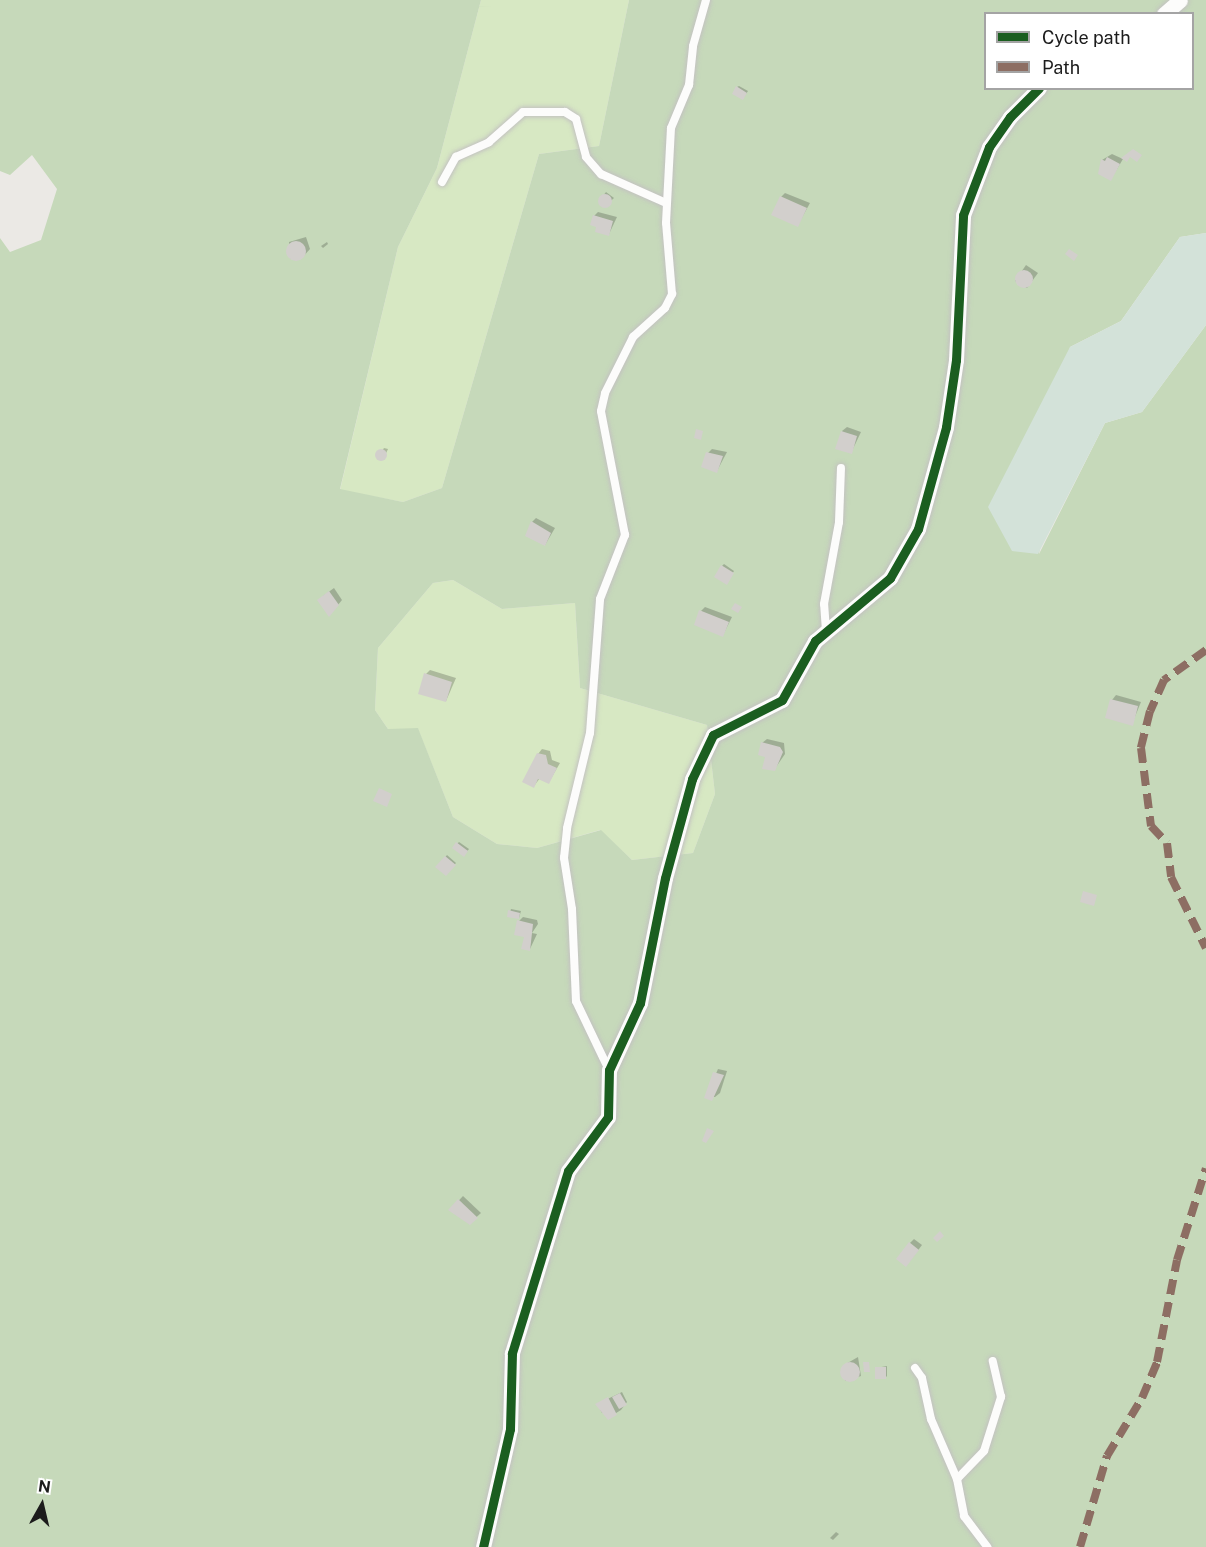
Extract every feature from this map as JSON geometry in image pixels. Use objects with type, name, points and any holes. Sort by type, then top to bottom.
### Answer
[{"type":"street","points":[[1166,12],[1180,0]]},
{"type":"street","points":[[483,1547],[510,1429],[512,1353],[568,1171],[608,1116],[609,1070],[640,1003],[665,878],[703,752],[719,730],[782,700],[806,652],[826,631],[890,578],[918,529],[946,427],[956,360],[963,215],[989,147],[1010,117],[1037,90]]},
{"type":"lane","points":[[609,1070],[576,1001],[565,844],[590,733],[602,589],[625,535],[620,491],[603,423],[603,401],[633,337],[664,308],[672,294],[666,203],[671,128],[689,86],[693,46],[706,0]]},
{"type":"lane","points":[[442,182],[456,157],[489,142],[523,112],[565,112],[576,119],[586,157],[600,174],[666,203]]},
{"type":"lane","points":[[826,631],[824,604],[839,522],[841,468]]},
{"type":"lane","points":[[957,1479],[979,1459],[987,1443],[1002,1389],[993,1361]]},
{"type":"lane","points":[[915,1368],[922,1378],[931,1419],[957,1479],[964,1516],[987,1547]]},
{"type":"green space","points":[[0,0],[481,0],[437,168],[398,247],[340,489],[403,502],[442,488],[539,154],[599,146],[629,0],[1206,0],[1206,233],[1180,237],[1121,321],[1070,347],[1039,554],[1105,423],[1142,412],[1206,325],[1206,1547],[0,1547],[0,238],[10,252],[41,240],[57,189],[32,155],[10,175],[0,171]],"holes":[[[453,580],[502,609],[575,603],[580,688],[707,725],[715,794],[693,853],[632,860],[601,830],[537,848],[497,844],[453,817],[418,728],[388,729],[375,710],[378,648],[433,583]]]},
{"type":"green space","points":[[481,0],[629,0],[599,146],[539,154],[442,488],[403,502],[340,490],[398,247],[437,168]]},
{"type":"green space","points":[[453,580],[502,609],[575,603],[580,688],[707,725],[715,794],[693,853],[632,860],[600,830],[537,848],[497,844],[453,817],[418,729],[388,729],[375,710],[378,648],[433,583]]},
{"type":"shaded area","points":[[1206,233],[1206,325],[1142,412],[1105,423],[1038,554],[1012,551],[988,507],[1070,347],[1121,321],[1180,237]]},
{"type":"building","points":[[736,86],[747,93],[743,100],[732,94]]},
{"type":"building","points":[[1133,149],[1142,155],[1137,162],[1130,157],[1127,162],[1121,158]]},
{"type":"building","points":[[1107,157],[1120,164],[1111,181],[1098,174],[1101,159],[1105,161]]},
{"type":"building","points":[[605,194],[610,196],[612,201],[610,206],[605,208],[600,206],[598,201],[600,196]]},
{"type":"building","points":[[780,196],[807,208],[798,227],[771,215]]},
{"type":"building","points":[[593,215],[613,221],[609,236],[595,232],[596,227],[590,225]]},
{"type":"building","points":[[296,241],[303,244],[306,251],[303,258],[296,261],[289,258],[286,251],[289,244]]},
{"type":"building","points":[[1069,249],[1078,255],[1074,261],[1065,254]]},
{"type":"building","points":[[1020,270],[1028,270],[1033,275],[1031,286],[1020,288],[1015,283],[1015,275]]},
{"type":"building","points":[[696,429],[703,431],[701,440],[694,438]]},
{"type":"building","points":[[841,431],[857,436],[852,454],[835,449]]},
{"type":"building","points":[[381,449],[387,455],[381,461],[375,455]]},
{"type":"building","points":[[706,452],[723,456],[717,473],[701,467]]},
{"type":"building","points":[[531,521],[551,533],[545,546],[525,536]]},
{"type":"building","points":[[721,565],[734,573],[727,585],[714,577]]},
{"type":"building","points":[[329,591],[339,605],[329,617],[317,600]]},
{"type":"building","points":[[735,603],[742,607],[738,613],[731,609]]},
{"type":"building","points":[[699,610],[729,622],[723,637],[694,625]]},
{"type":"building","points":[[424,673],[452,682],[446,702],[418,694]]},
{"type":"building","points":[[1110,699],[1138,706],[1133,726],[1105,718]]},
{"type":"building","points":[[761,742],[780,747],[783,752],[775,771],[762,769],[765,757],[758,755]]},
{"type":"building","points":[[537,753],[546,755],[548,764],[557,768],[549,784],[538,779],[534,788],[522,782]]},
{"type":"building","points":[[379,788],[392,794],[387,807],[373,801]]},
{"type":"building","points":[[456,842],[468,851],[464,857],[452,848]]},
{"type":"building","points":[[445,856],[456,865],[446,876],[435,867]]},
{"type":"building","points":[[1083,891],[1097,895],[1094,906],[1080,902]]},
{"type":"building","points":[[508,910],[520,913],[519,919],[507,917]]},
{"type":"building","points":[[517,920],[533,924],[530,951],[521,949],[524,937],[514,935]]},
{"type":"building","points":[[713,1072],[724,1075],[712,1101],[704,1098]]},
{"type":"building","points":[[707,1128],[714,1131],[706,1143],[702,1141]]},
{"type":"building","points":[[458,1199],[478,1218],[470,1225],[448,1210]]},
{"type":"building","points":[[940,1231],[944,1236],[937,1242],[933,1238]]},
{"type":"building","points":[[909,1242],[919,1250],[906,1267],[896,1259]]},
{"type":"building","points":[[850,1362],[857,1365],[860,1372],[857,1379],[850,1382],[843,1379],[840,1372],[843,1365]]},
{"type":"building","points":[[863,1362],[869,1362],[870,1372],[864,1372]]},
{"type":"building","points":[[875,1367],[886,1367],[886,1379],[875,1379]]},
{"type":"building","points":[[620,1393],[627,1405],[619,1409],[612,1397]]},
{"type":"building","points":[[608,1397],[617,1415],[608,1420],[595,1404]]},
{"type":"marked path","points":[[1206,650],[1164,680],[1150,711],[1141,748],[1151,826],[1167,843],[1171,877],[1206,948]]},
{"type":"marked path","points":[[1080,1547],[1107,1456],[1142,1398],[1157,1362],[1177,1260],[1206,1168]]},
{"type":"cycle path","points":[[483,1547],[510,1429],[512,1353],[568,1171],[608,1117],[609,1070],[640,1003],[665,878],[692,779],[713,735],[782,700],[815,641],[890,578],[918,529],[946,427],[956,360],[963,215],[989,147],[1010,117],[1037,90]]}]
